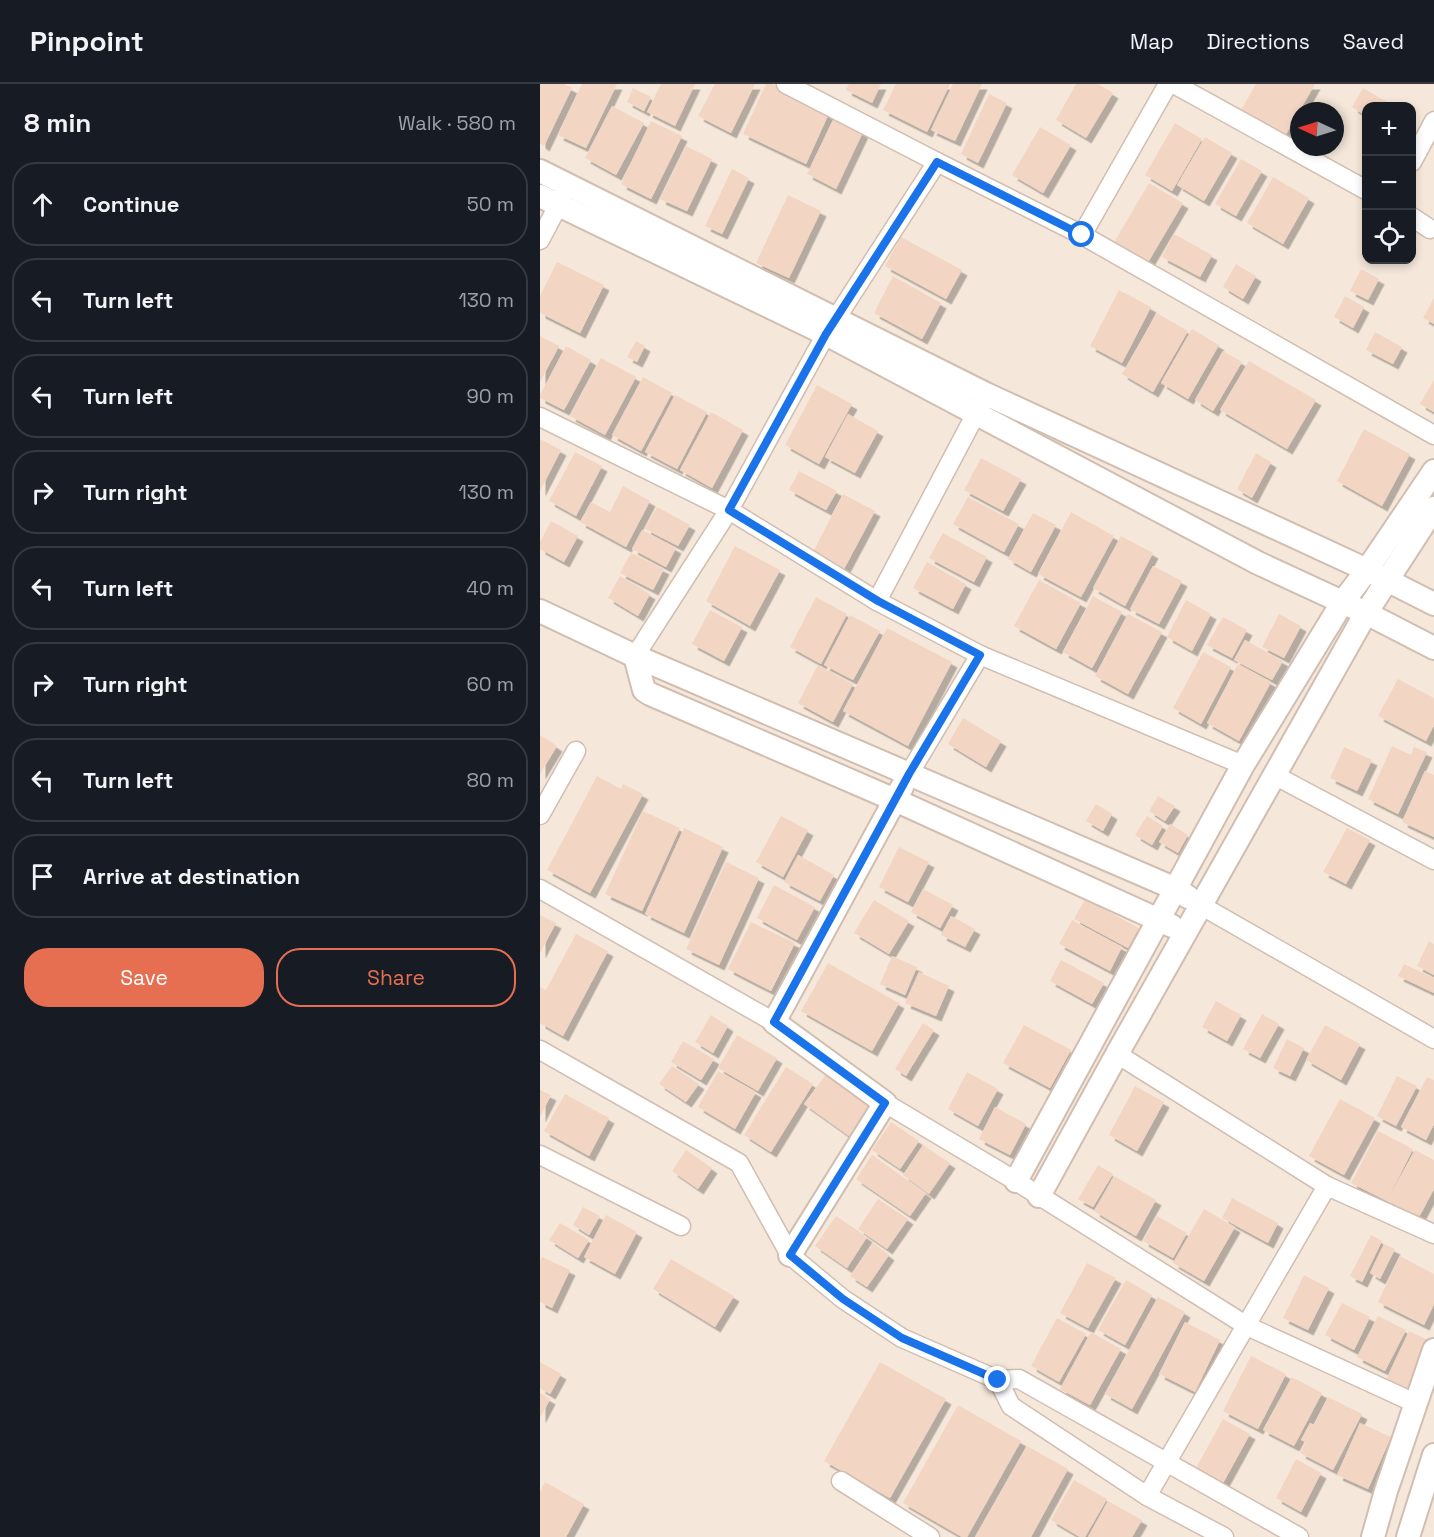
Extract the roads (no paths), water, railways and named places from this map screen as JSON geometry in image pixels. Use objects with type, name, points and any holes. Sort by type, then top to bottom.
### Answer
[{"type":"street","points":[[786,84],[1082,235],[1434,435]]},
{"type":"street","points":[[1082,235],[1168,84]]},
{"type":"street","points":[[1174,84],[1362,188]]},
{"type":"street","points":[[1415,156],[1434,121]]},
{"type":"street","points":[[937,162],[832,327],[729,510],[635,656],[644,690],[1159,919],[1185,934]]},
{"type":"street","points":[[540,171],[555,196],[832,327],[986,394],[1377,575],[1434,604]]},
{"type":"street","points":[[540,240],[555,196]]},
{"type":"street","points":[[1416,220],[1430,229]]},
{"type":"street","points":[[832,327],[976,414],[1258,563],[1434,648]]},
{"type":"street","points":[[878,601],[986,394]]},
{"type":"street","points":[[540,417],[729,510],[878,601],[980,655],[1243,765]]},
{"type":"street","points":[[1039,1196],[1365,613],[1377,575],[1434,471]]},
{"type":"street","points":[[1016,1181],[1243,765],[1342,603],[1377,575],[1434,508]]},
{"type":"street","points":[[540,611],[635,656],[1176,889],[1434,1039]]},
{"type":"street","points":[[774,1022],[909,774],[980,655]]},
{"type":"street","points":[[540,815],[576,751]]},
{"type":"street","points":[[1275,775],[1434,861]]},
{"type":"street","points":[[540,889],[774,1022],[885,1103],[1016,1181],[1247,1326],[1415,1403]]},
{"type":"street","points":[[540,1050],[739,1163],[790,1255],[843,1299],[902,1338],[998,1380],[1018,1379],[1299,1537]]},
{"type":"street","points":[[1117,1054],[1327,1186],[1434,1234]]},
{"type":"street","points":[[790,1255],[885,1103]]},
{"type":"street","points":[[540,1155],[681,1226]]},
{"type":"street","points":[[1147,1496],[1327,1186]]},
{"type":"street","points":[[1373,1537],[1386,1491],[1434,1350]]},
{"type":"street","points":[[998,1380],[1011,1406],[1147,1496],[1224,1537]]},
{"type":"street","points":[[1407,1537],[1434,1455]]},
{"type":"street","points":[[841,1481],[930,1537]]}]
